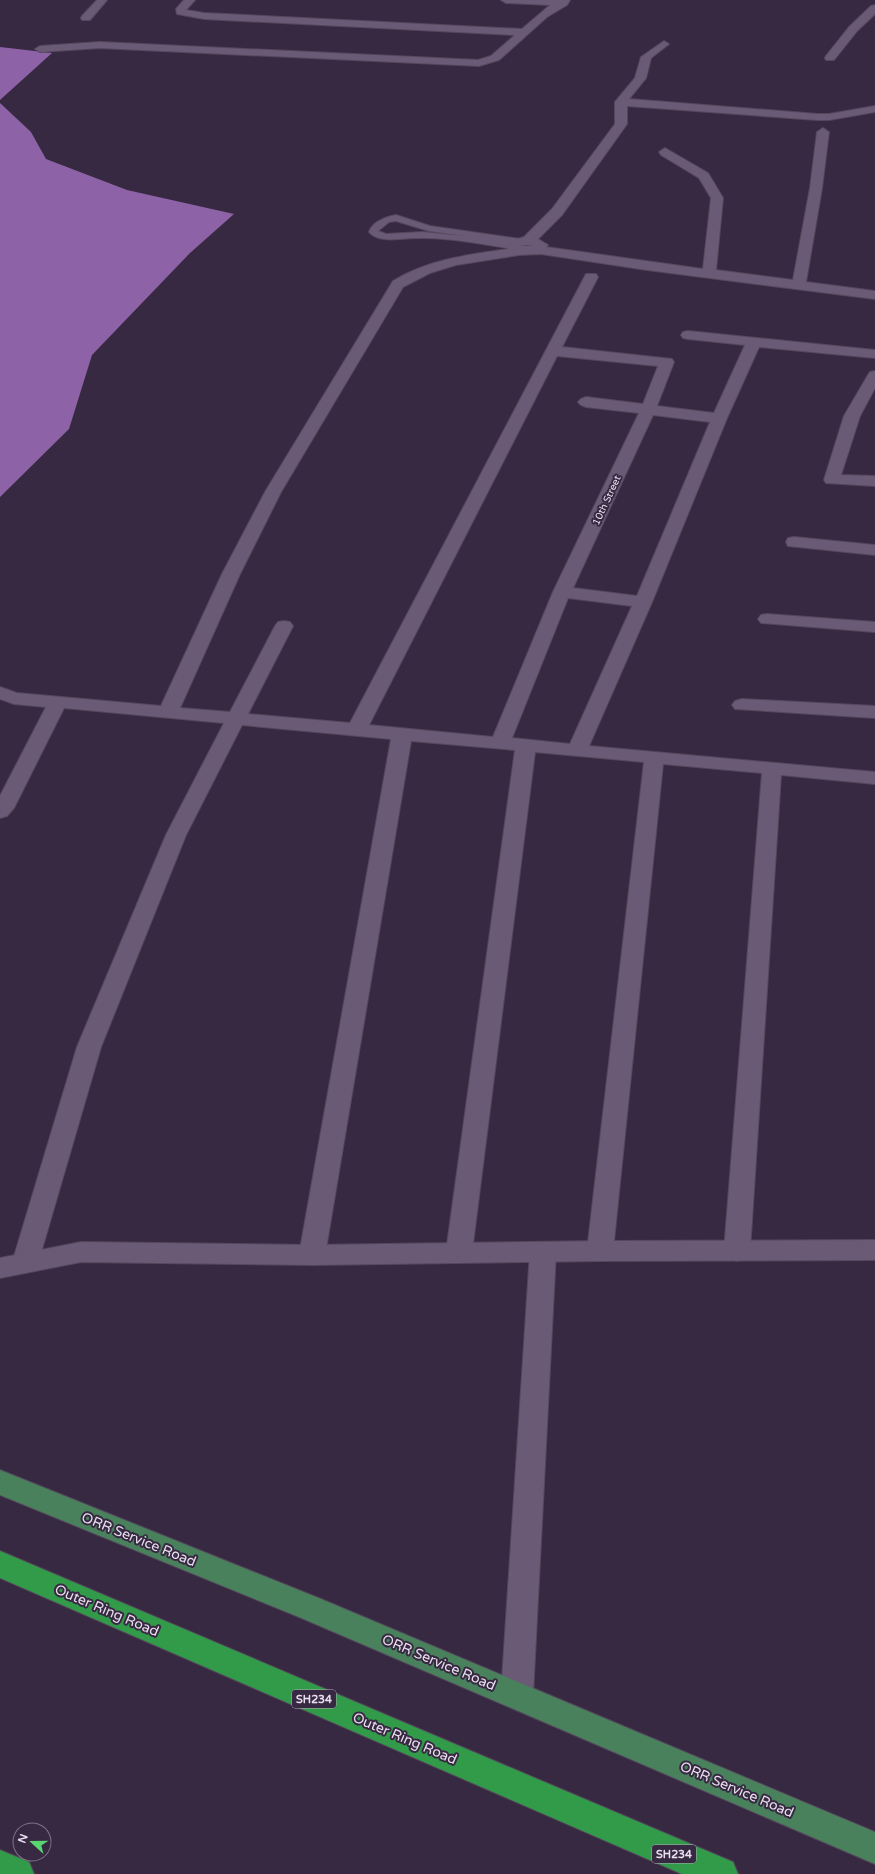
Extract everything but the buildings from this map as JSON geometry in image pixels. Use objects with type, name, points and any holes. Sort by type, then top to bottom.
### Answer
[{"type":"highway","name":"Outer Ring Road","points":[[0,1564],[721,1874]]},
{"type":"highway","points":[[0,1866],[17,1874]]},
{"type":"main road","name":"ORR Service Road","points":[[0,1482],[310,1608],[875,1848]]},
{"type":"street","points":[[86,18],[102,0]]},
{"type":"street","points":[[190,0],[181,9],[181,12],[204,16],[524,32]]},
{"type":"street","points":[[506,0],[564,1]]},
{"type":"street","points":[[40,49],[100,45],[479,63],[495,58],[543,15],[564,1]]},
{"type":"street","points":[[830,58],[853,29],[875,8]]},
{"type":"street","points":[[524,246],[557,212],[621,124],[621,102],[640,78],[646,57],[664,44]]},
{"type":"street","points":[[621,102],[817,117],[829,117],[875,109]]},
{"type":"street","points":[[799,284],[816,188],[823,132]]},
{"type":"street","points":[[665,152],[704,176],[716,198],[709,272]]},
{"type":"street","points":[[168,712],[231,574],[273,492],[398,284],[416,273],[446,264],[524,246],[602,260],[709,272],[875,295]]},
{"type":"street","points":[[357,729],[591,277]]},
{"type":"street","points":[[688,335],[875,354]]},
{"type":"street","points":[[577,750],[643,602],[719,418],[754,341]]},
{"type":"street","name":"10th Street","points":[[500,743],[562,592],[649,408],[667,362],[553,351]]},
{"type":"street","points":[[875,375],[852,416],[832,480],[875,481]]},
{"type":"street","points":[[586,402],[649,408],[719,418]]},
{"type":"street","points":[[794,542],[875,550]]},
{"type":"street","points":[[562,592],[643,602]]},
{"type":"street","points":[[767,620],[875,627]]},
{"type":"street","points":[[25,1263],[89,1047],[176,835],[284,626]]},
{"type":"street","points":[[0,693],[14,698],[875,778]]},
{"type":"street","points":[[0,812],[4,808],[58,701]]},
{"type":"street","points":[[742,705],[875,712]]},
{"type":"street","points":[[312,1255],[402,734]]},
{"type":"street","points":[[459,1252],[526,745]]},
{"type":"street","points":[[600,1251],[654,757]]},
{"type":"street","points":[[737,1251],[772,768]]},
{"type":"street","points":[[0,1268],[81,1252],[312,1255],[459,1252],[875,1250]]},
{"type":"street","points":[[517,1695],[543,1252]]},
{"type":"lane","points":[[396,218],[429,228],[524,246],[427,235],[386,236],[377,235],[373,232],[374,229],[386,220],[396,218]]},
{"type":"shaded area","points":[[0,47],[52,53],[0,100]]},
{"type":"shaded area","points":[[0,103],[31,132],[46,159],[127,190],[234,214],[190,253],[92,355],[69,429],[0,497]]}]
